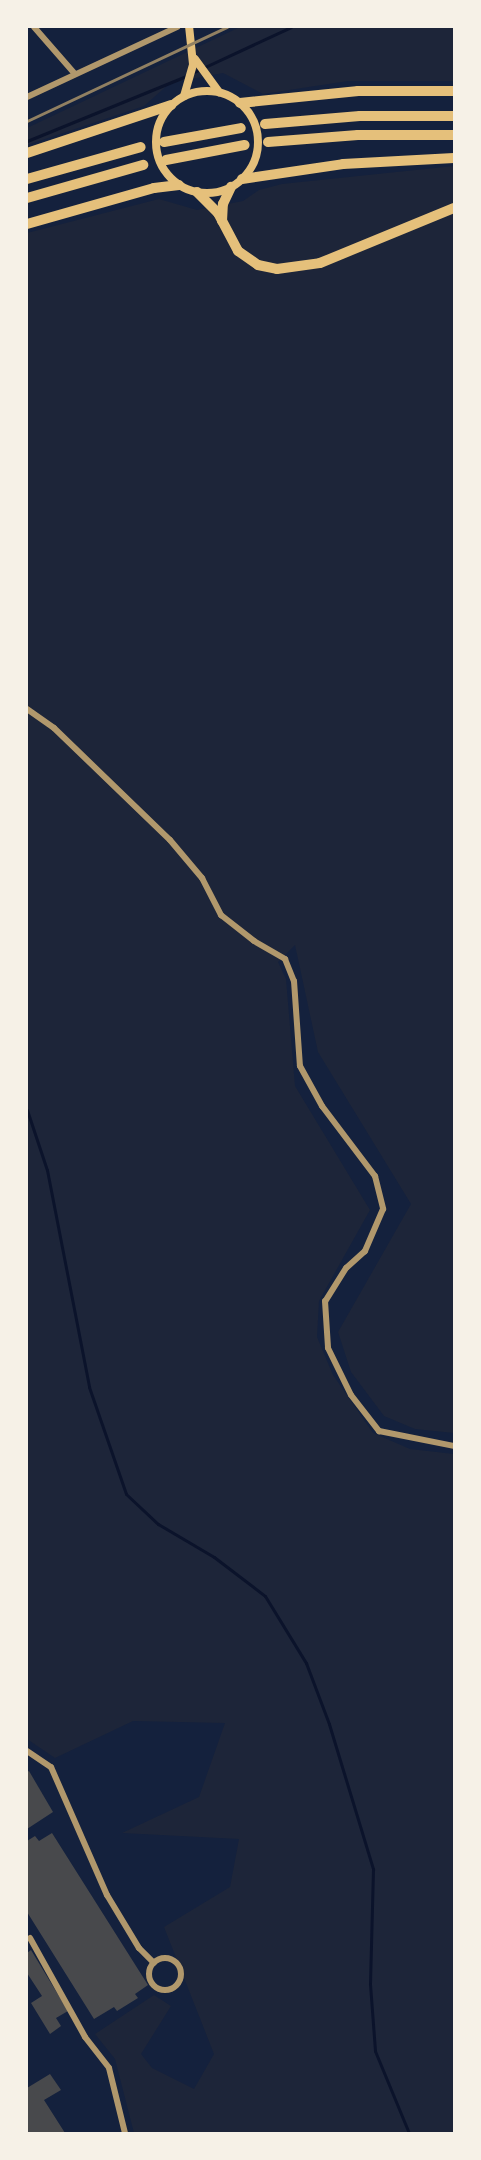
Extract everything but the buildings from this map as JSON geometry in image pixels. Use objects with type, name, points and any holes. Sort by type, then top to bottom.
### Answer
[{"type":"highway","points":[[240,103],[358,91],[451,91]]},
{"type":"highway","points":[[27,153],[171,105]]},
{"type":"highway","points":[[266,124],[360,116],[454,116]]},
{"type":"highway","points":[[164,142],[241,128]]},
{"type":"highway","points":[[268,142],[358,135],[454,135]]},
{"type":"highway","points":[[166,160],[245,145]]},
{"type":"highway","points":[[27,178],[141,147]]},
{"type":"highway","points":[[242,179],[343,164],[454,158]]},
{"type":"highway","points":[[27,198],[144,165]]},
{"type":"highway","points":[[27,224],[154,188],[179,185]]},
{"type":"highway","points":[[222,222],[224,204],[231,188]]},
{"type":"highway","points":[[197,192],[222,222],[228,238],[238,251],[258,264],[298,268],[454,208]]},
{"type":"main road","points":[[184,96],[192,72],[189,27]]},
{"type":"main road","points":[[192,47],[201,72],[219,92],[240,103],[254,123],[258,147],[242,179],[231,188],[197,192],[179,185],[163,168],[156,147],[159,124],[171,105],[184,96],[219,92]]},
{"type":"street","points":[[34,27],[75,74]]},
{"type":"street","points":[[27,96],[177,27]]},
{"type":"street","points":[[27,709],[54,728],[170,840],[202,878],[221,915],[254,941],[285,959],[294,981],[300,1066],[322,1106],[375,1176],[383,1209],[365,1251],[345,1268],[325,1301],[328,1348],[351,1395],[379,1431],[454,1446]]},
{"type":"street","points":[[27,1751],[51,1767],[107,1895],[139,1948],[154,1963]]},
{"type":"street","points":[[30,1938],[85,2037],[109,2068],[125,2133]]},
{"type":"street","points":[[163,1959],[177,1964],[180,1979],[174,1987],[164,1990],[154,1986],[149,1978],[154,1963],[163,1959]]},
{"type":"shaded area","points":[[240,27],[454,27],[454,81],[348,81],[263,94],[223,73],[170,83],[144,106],[27,145],[27,128]]},
{"type":"shaded area","points":[[454,166],[454,1433],[415,1429],[384,1416],[351,1372],[338,1332],[411,1204],[318,1052],[295,945],[278,962],[286,979],[295,1086],[370,1210],[319,1301],[317,1337],[333,1375],[373,1433],[410,1449],[454,1454],[454,2133],[134,2133],[115,2059],[95,2034],[154,1995],[171,2006],[141,2054],[152,2068],[194,2089],[214,2054],[164,1927],[230,1887],[239,1839],[122,1833],[199,1797],[225,1723],[133,1721],[55,1758],[27,1739],[27,233],[159,199],[197,210],[243,201],[259,190],[282,184]]},
{"type":"waterway","points":[[192,73],[291,27]]},
{"type":"waterway","points":[[27,141],[186,76]]},
{"type":"waterway","points":[[27,1110],[47,1170],[89,1387],[126,1494],[158,1524],[214,1557],[265,1596],[306,1663],[329,1724],[373,1869],[370,1984],[375,2051],[409,2133]]},
{"type":"railway","points":[[27,121],[227,27]]}]
